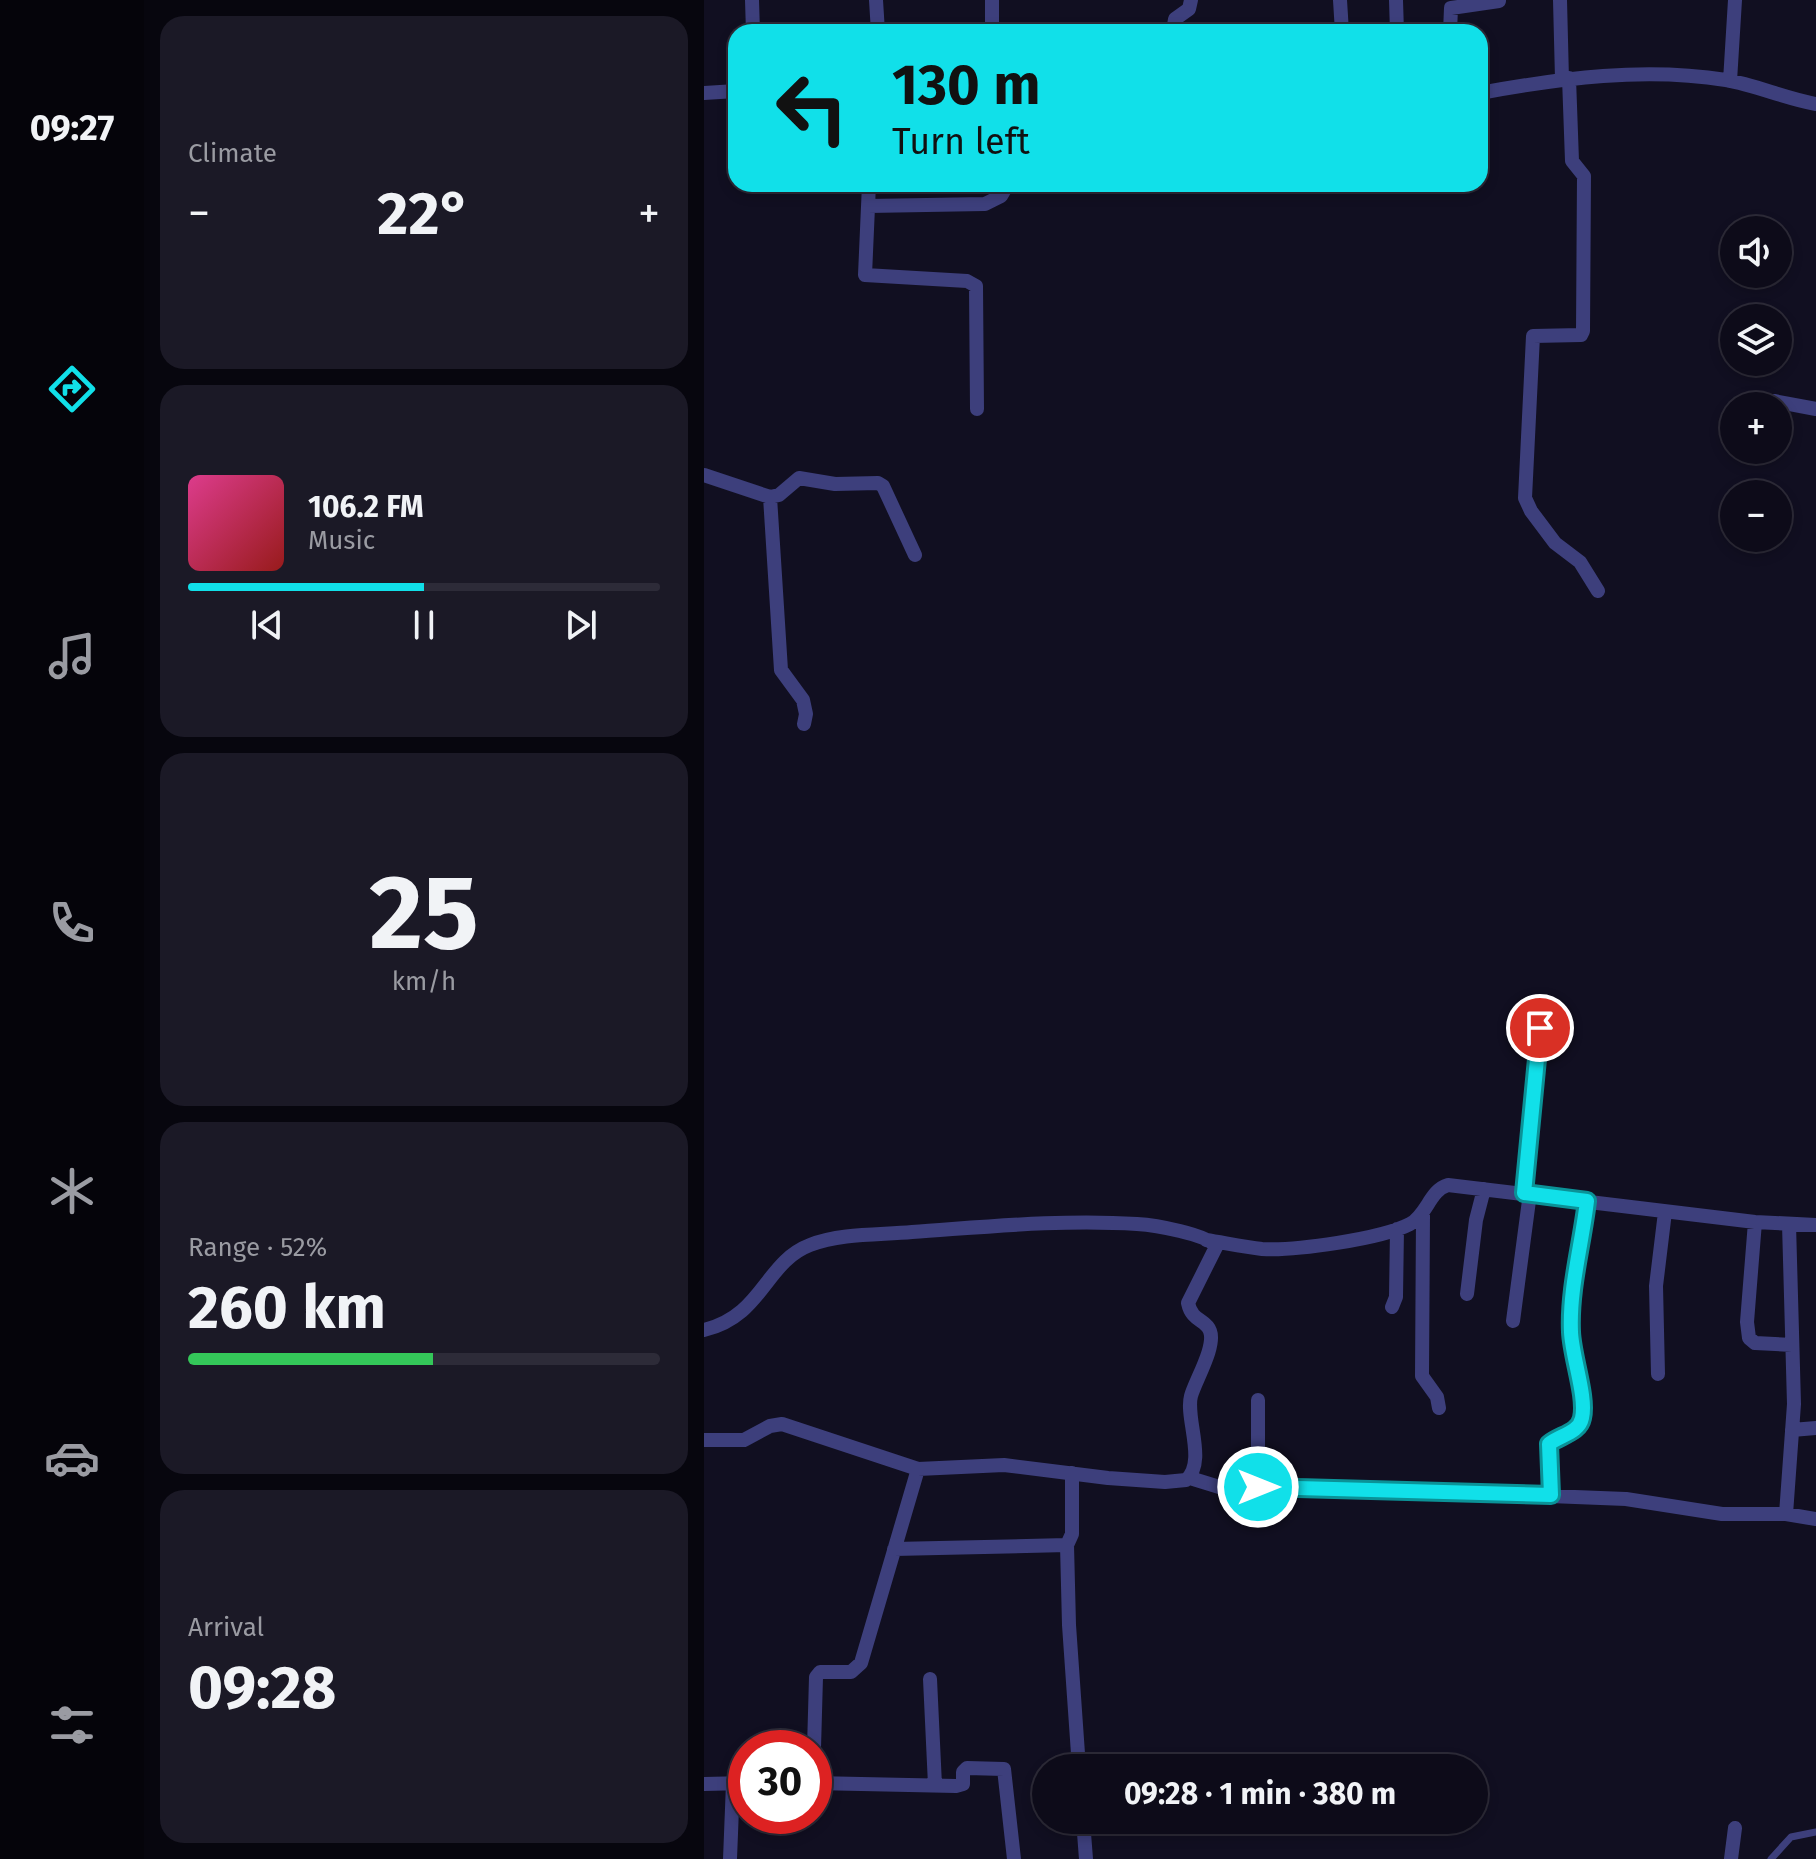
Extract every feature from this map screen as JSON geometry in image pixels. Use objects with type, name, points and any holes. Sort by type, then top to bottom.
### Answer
[{"type":"street","points":[[752,0],[753,24]]},
{"type":"street","points":[[876,0],[878,24]]},
{"type":"street","points":[[992,0],[992,24]]},
{"type":"street","points":[[1174,24],[1175,19],[1189,9],[1191,0]]},
{"type":"street","points":[[1340,0],[1342,24]]},
{"type":"street","points":[[1396,0],[1397,24]]},
{"type":"street","points":[[1560,0],[1572,161],[1584,176],[1583,331],[1581,335],[1533,336],[1525,498],[1555,543],[1580,562],[1598,591]]},
{"type":"street","points":[[1730,81],[1735,0]]},
{"type":"street","points":[[1450,24],[1451,8],[1499,1]]},
{"type":"street","points":[[1488,92],[1566,79],[1668,74],[1730,81],[1788,99],[1816,104]]},
{"type":"street","points":[[704,93],[728,92]]},
{"type":"street","points":[[869,192],[865,275],[967,281],[976,286],[977,409]]},
{"type":"street","points":[[868,206],[985,204],[1003,192]]},
{"type":"street","points":[[1792,404],[1816,409]]},
{"type":"street","points":[[704,475],[775,498],[786,487],[805,477],[835,484],[878,483],[883,486],[915,555]]},
{"type":"street","points":[[770,497],[781,670],[803,700],[806,714],[804,724]]},
{"type":"street","points":[[1513,1321],[1540,1028]]},
{"type":"street","points":[[704,1330],[733,1320],[752,1304],[794,1253],[827,1239],[1015,1224],[1136,1224],[1263,1249],[1306,1246],[1397,1229],[1423,1215],[1444,1186],[1527,1193],[1755,1222],[1816,1225]]},
{"type":"street","points":[[1467,1294],[1476,1220],[1484,1189]]},
{"type":"street","points":[[1551,1495],[1549,1444],[1575,1430],[1582,1422],[1582,1397],[1573,1361],[1571,1308],[1587,1201]]},
{"type":"street","points":[[1658,1374],[1656,1286],[1665,1212]]},
{"type":"street","points":[[1423,1215],[1422,1376],[1437,1397],[1439,1408]]},
{"type":"street","points":[[1755,1222],[1746,1331],[1755,1343],[1792,1345]]},
{"type":"street","points":[[1786,1514],[1792,1430],[1789,1224]]},
{"type":"street","points":[[1392,1307],[1396,1297],[1397,1229]]},
{"type":"street","points":[[1190,1478],[1196,1438],[1191,1401],[1202,1375],[1210,1335],[1206,1326],[1193,1317],[1188,1303],[1216,1251],[1215,1244],[1206,1240]]},
{"type":"street","points":[[1258,1400],[1258,1487]]},
{"type":"street","points":[[704,1440],[744,1440],[770,1426],[782,1424],[918,1469],[1004,1465],[1165,1482],[1190,1478],[1229,1490],[1258,1487],[1626,1499],[1722,1514],[1786,1514],[1816,1519]]},
{"type":"street","points":[[1792,1430],[1816,1428]]},
{"type":"street","points":[[815,1730],[816,1677],[820,1672],[857,1669],[918,1469]]},
{"type":"street","points":[[1072,1473],[1071,1540],[1067,1545],[1078,1754]]},
{"type":"street","points":[[894,1549],[1067,1545]]},
{"type":"street","points":[[930,1679],[935,1785]]},
{"type":"street","points":[[832,1783],[961,1785],[967,1768],[1005,1770],[1014,1859]]},
{"type":"street","points":[[704,1784],[728,1783]]},
{"type":"street","points":[[1731,1859],[1735,1828]]},
{"type":"street","points":[[730,1859],[733,1834]]},
{"type":"street","points":[[1084,1834],[1086,1859]]},
{"type":"lane","points":[[1771,1859],[1791,1837],[1816,1832]]},
{"type":"route","points":[[1258,1487],[1551,1495],[1549,1444],[1575,1430],[1582,1422],[1582,1397],[1573,1361],[1571,1308],[1587,1201],[1524,1193],[1540,1028]]}]
